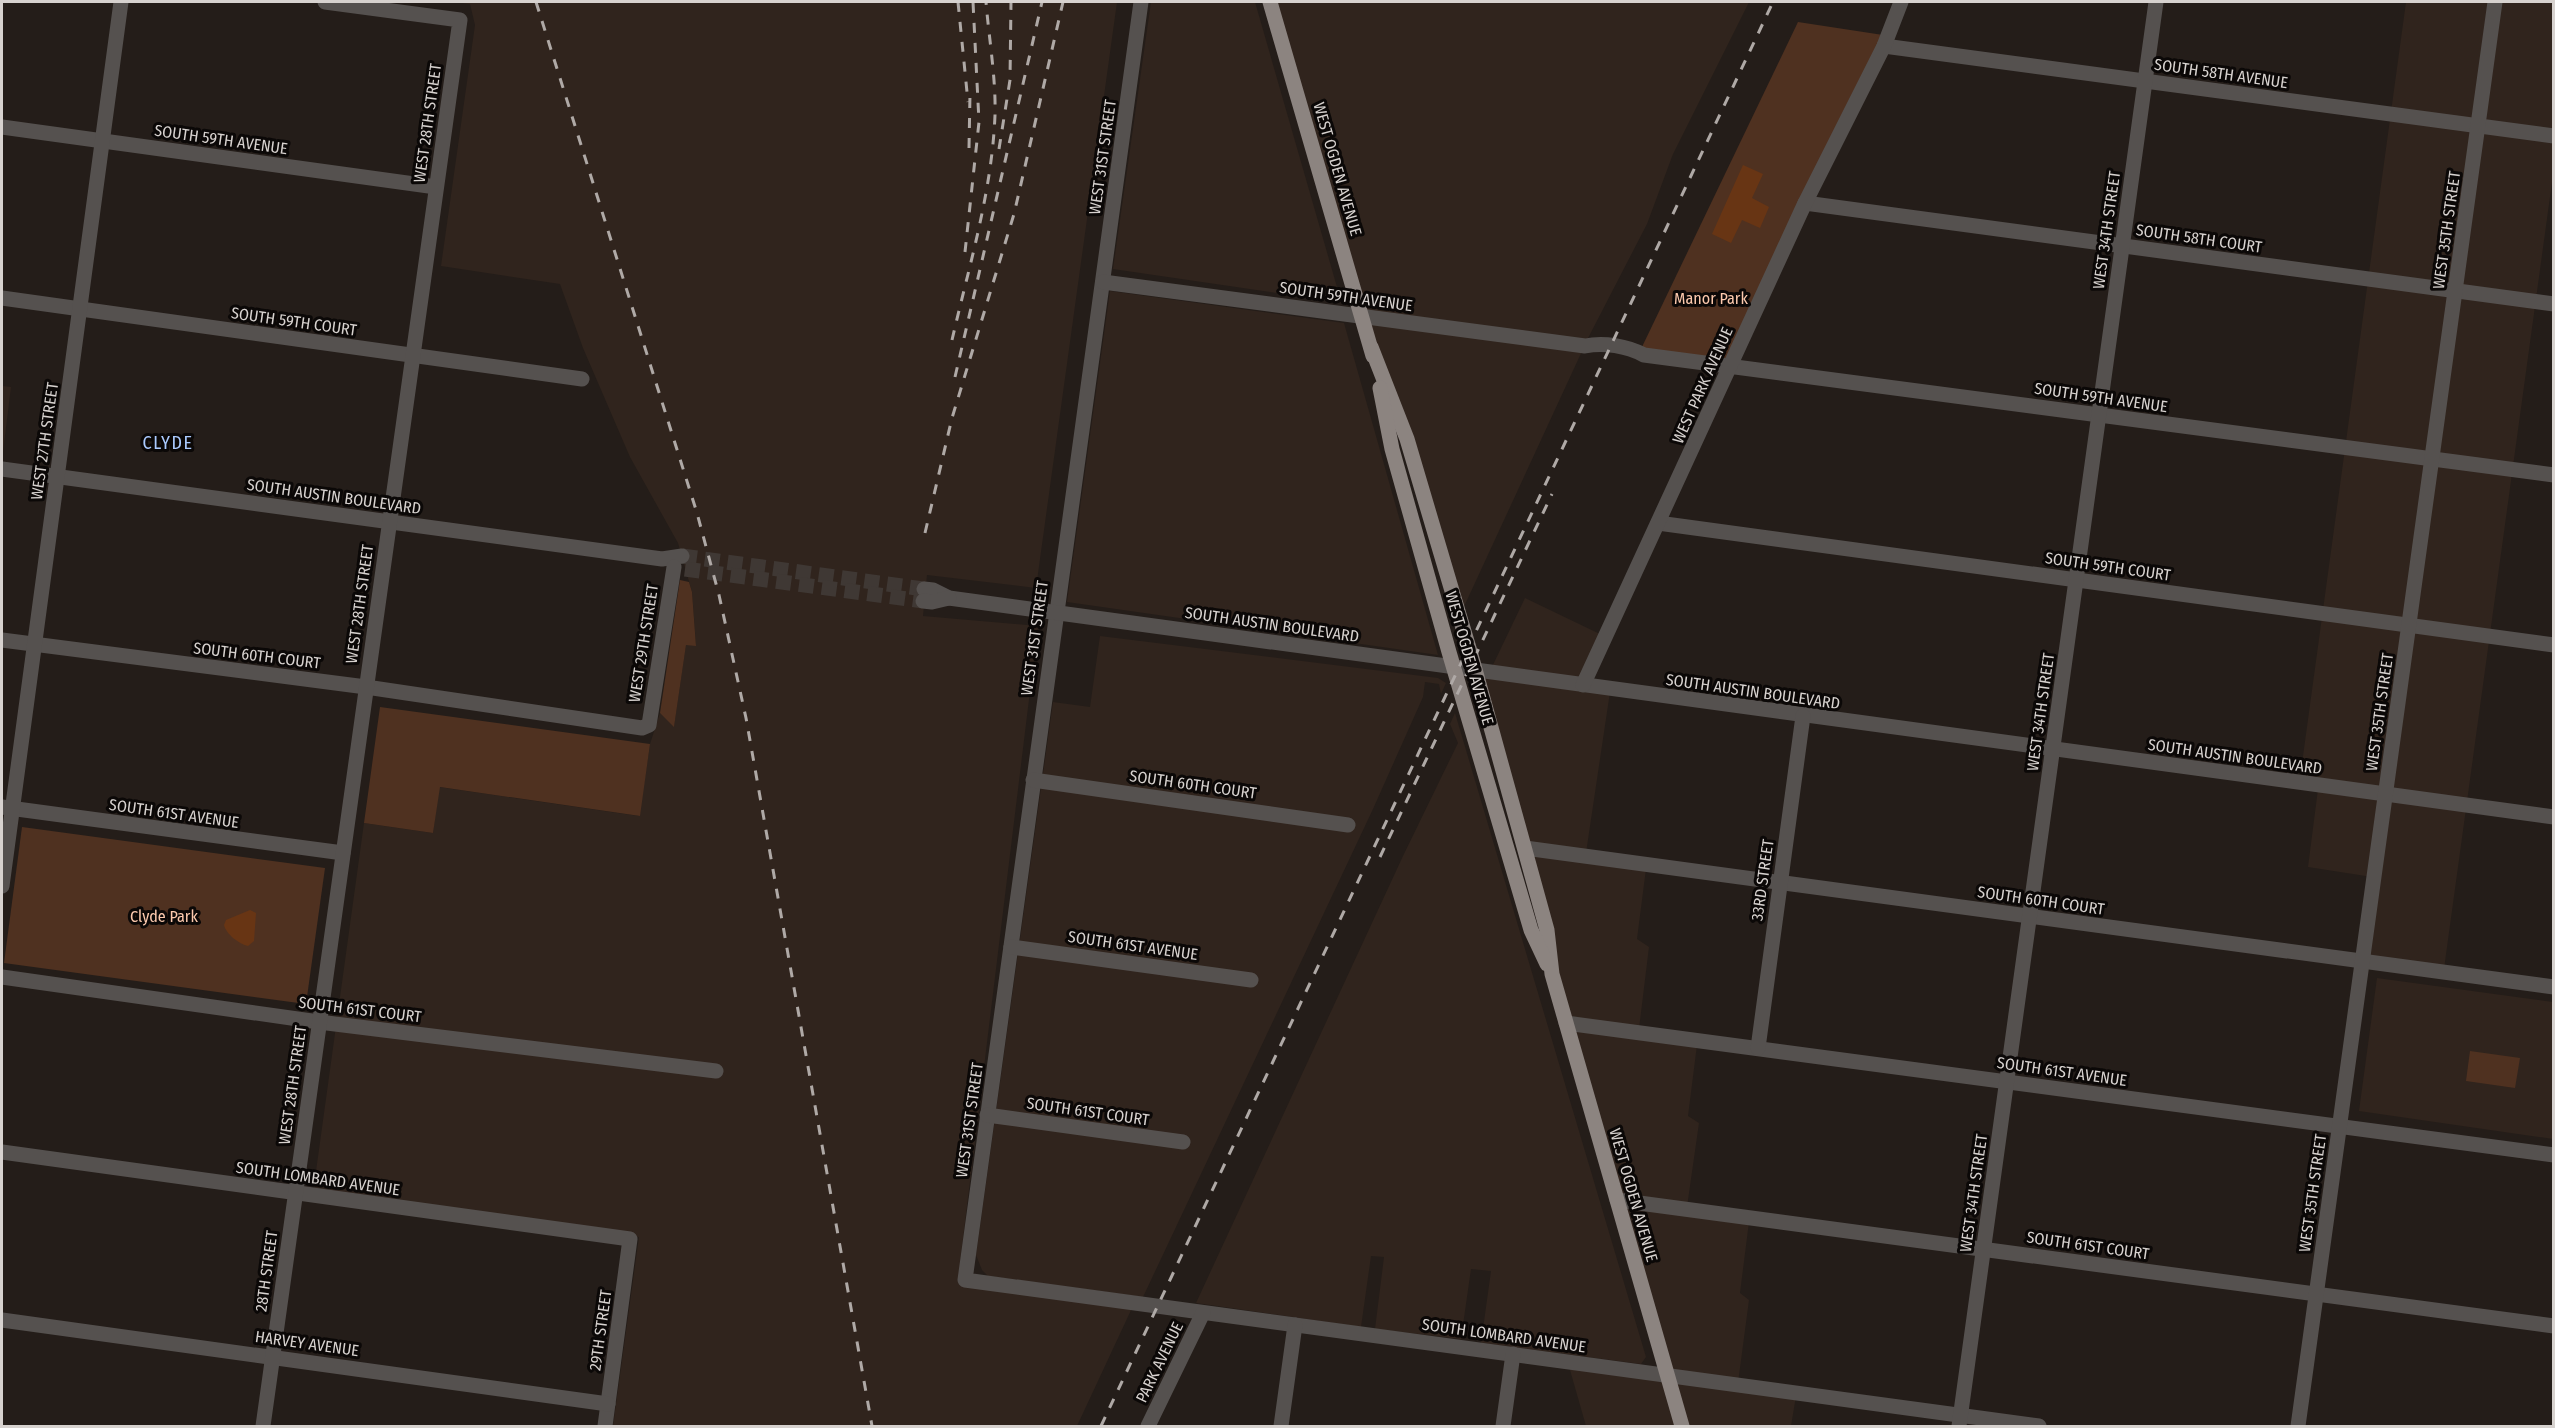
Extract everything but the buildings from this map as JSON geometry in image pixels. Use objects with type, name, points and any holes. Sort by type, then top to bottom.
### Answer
[{"type":"main road","name":"WEST OGDEN AVENUE","points":[[1270,2],[1371,347],[1392,449],[1453,667],[1531,930],[1552,974]]},
{"type":"main road","name":"WEST OGDEN AVENUE","points":[[1371,347],[1407,440],[1475,670],[1547,930],[1552,974],[1682,1426]]},
{"type":"street","name":"WEST 27TH STREET","points":[[2,886],[7,808],[34,644],[121,2]]},
{"type":"street","name":"WEST 28TH STREET","points":[[295,1192],[460,20],[325,2]]},
{"type":"street","name":"WEST 31ST STREET","points":[[965,1280],[1055,612],[1141,2]]},
{"type":"street","name":"WEST PARK AVENUE","points":[[1582,685],[1805,202],[1884,46],[1901,2]]},
{"type":"street","name":"WEST 34TH STREET","points":[[1960,1421],[2156,2]]},
{"type":"street","name":"WEST 35TH STREET","points":[[2298,1426],[2495,2]]},
{"type":"street","name":"SOUTH 58TH AVENUE","points":[[1884,46],[2553,136]]},
{"type":"street","name":"SOUTH 59TH AVENUE","points":[[2,127],[436,187]]},
{"type":"street","name":"SOUTH 58TH COURT","points":[[1805,202],[2553,304]]},
{"type":"street","name":"SOUTH 59TH AVENUE","points":[[1103,282],[1585,346],[1595,353],[1631,358],[1644,355],[1731,366],[2553,475]]},
{"type":"street","name":"SOUTH 59TH COURT","points":[[2,298],[582,380]]},
{"type":"street","name":"SOUTH AUSTIN BOULEVARD","points":[[2,469],[675,563]]},
{"type":"street","name":"SOUTH 59TH COURT","points":[[1658,523],[2553,645]]},
{"type":"street","name":"WEST 29TH STREET","points":[[649,725],[675,563]]},
{"type":"street","name":"SOUTH AUSTIN BOULEVARD","points":[[923,595],[933,590],[949,598],[2553,817]]},
{"type":"street","name":"SOUTH 60TH COURT","points":[[2,640],[366,687],[642,728],[649,725]]},
{"type":"street","name":"33RD STREET","points":[[1758,1048],[1803,716]]},
{"type":"street","name":"SOUTH 60TH COURT","points":[[1033,780],[1348,825]]},
{"type":"street","name":"SOUTH 61ST AVENUE","points":[[7,808],[343,853]]},
{"type":"street","name":"SOUTH 60TH COURT","points":[[1525,848],[2553,987]]},
{"type":"street","name":"SOUTH 61ST AVENUE","points":[[1011,947],[1251,980]]},
{"type":"street","name":"SOUTH 61ST COURT","points":[[2,976],[319,1022],[716,1071]]},
{"type":"street","name":"SOUTH 61ST AVENUE","points":[[1566,1023],[2553,1155]]},
{"type":"street","name":"SOUTH 61ST COURT","points":[[987,1115],[1183,1142]]},
{"type":"street","name":"SOUTH LOMBARD AVENUE","points":[[2,1152],[630,1239]]},
{"type":"street","name":"28TH STREET","points":[[263,1426],[295,1192]]},
{"type":"street","name":"SOUTH 61ST COURT","points":[[1617,1200],[2553,1326]]},
{"type":"street","name":"29TH STREET","points":[[605,1426],[630,1239]]},
{"type":"street","name":"SOUTH LOMBARD AVENUE","points":[[965,1280],[1513,1354],[1960,1421],[2039,1426]]},
{"type":"street","name":"PARK AVENUE","points":[[1148,1426],[1203,1313]]},
{"type":"street","name":"HARVEY AVENUE","points":[[2,1320],[608,1404]]},
{"type":"street","points":[[1281,1426],[1295,1325]]},
{"type":"street","points":[[1503,1426],[1513,1354]]},
{"type":"shaded area","points":[[454,2],[1117,2],[1036,588],[927,575],[923,616],[1038,626],[960,1263],[965,1283],[1132,1308],[1077,1426],[613,1426],[639,1237],[313,1193],[364,823],[433,833],[439,787],[639,816],[650,744],[660,713],[674,726],[686,644],[696,645],[692,592],[678,543],[630,457],[583,348],[560,284],[441,266],[475,25],[470,4]]},
{"type":"shaded area","points":[[1151,2],[1255,2],[1339,294],[1334,299],[1324,300],[1113,269]]},
{"type":"shaded area","points":[[1273,2],[1749,2],[1673,154],[1647,224],[1585,344],[1364,313]]},
{"type":"shaded area","points":[[2406,2],[2553,2],[2553,175],[2444,969],[2360,957],[2372,877],[2308,867],[2318,789],[2300,778]]},
{"type":"shaded area","points":[[1743,165],[1763,174],[1752,198],[1769,207],[1760,228],[1742,220],[1731,243],[1712,234]]},
{"type":"shaded area","points":[[1110,291],[1344,323],[1438,655],[1067,602]]},
{"type":"shaded area","points":[[1363,320],[1583,349],[1462,611]]},
{"type":"shaded area","points":[[2,386],[11,387],[2,460]]},
{"type":"shaded area","points":[[1525,598],[1602,635],[1580,682],[1491,669]]},
{"type":"shaded area","points":[[1100,636],[1438,678],[1446,683],[1441,694],[1439,684],[1425,682],[1423,697],[1373,809],[1143,1297],[988,1276],[982,1270],[976,1255],[1053,702],[1090,707]]},
{"type":"shaded area","points":[[1479,674],[1610,692],[1586,853],[1647,861],[1637,939],[1649,947],[1639,1029],[1698,1037],[1688,1116],[1699,1123],[1687,1207],[1750,1214],[1740,1293],[1749,1300],[1738,1383],[1670,1373],[1567,1017]]},
{"type":"shaded area","points":[[1455,713],[1646,1357],[1641,1364],[1481,1343],[1491,1271],[1471,1269],[1461,1339],[1375,1329],[1384,1257],[1371,1256],[1361,1327],[1196,1303],[1403,856],[1458,743],[1450,724]]},
{"type":"shaded area","points":[[250,910],[256,913],[254,941],[248,946],[233,938],[224,925],[226,920]]},
{"type":"shaded area","points":[[2377,978],[2553,1002],[2553,1139],[2359,1111]]},
{"type":"shaded area","points":[[1568,1363],[1796,1396],[1791,1426],[1586,1426]]},
{"type":"green space","name":"Manor Park","points":[[1798,22],[1883,35],[1727,360],[1641,349]]},
{"type":"green space","points":[[680,580],[689,582],[692,592],[696,646],[686,645],[674,727],[660,713]]},
{"type":"green space","points":[[380,707],[650,744],[640,816],[440,787],[433,833],[364,823]]},
{"type":"green space","name":"Clyde Park","points":[[22,827],[325,868],[306,1004],[4,963]]},
{"type":"green space","points":[[2470,1051],[2520,1058],[2515,1088],[2466,1081]]},
{"type":"tunnel","points":[[682,556],[924,589]]},
{"type":"tunnel","points":[[685,569],[923,601]]},
{"type":"railway","points":[[536,2],[697,513],[719,595],[746,718],[872,1426]]},
{"type":"railway","points":[[958,2],[968,102]]},
{"type":"railway","points":[[965,252],[979,122],[973,2]]},
{"type":"railway","points":[[952,340],[985,201],[993,144],[994,87],[986,2]]},
{"type":"railway","points":[[999,149],[1010,80],[1011,2]]},
{"type":"railway","points":[[955,377],[1042,2]]},
{"type":"railway","points":[[925,533],[952,418],[1014,214],[1063,2]]},
{"type":"railway","points":[[1101,1426],[1773,2]]},
{"type":"railway","points":[[969,148],[970,94]]},
{"type":"railway","points":[[1380,857],[1552,494]]},
{"type":"district","name":"CLYDE","points":[[168,443]]}]
